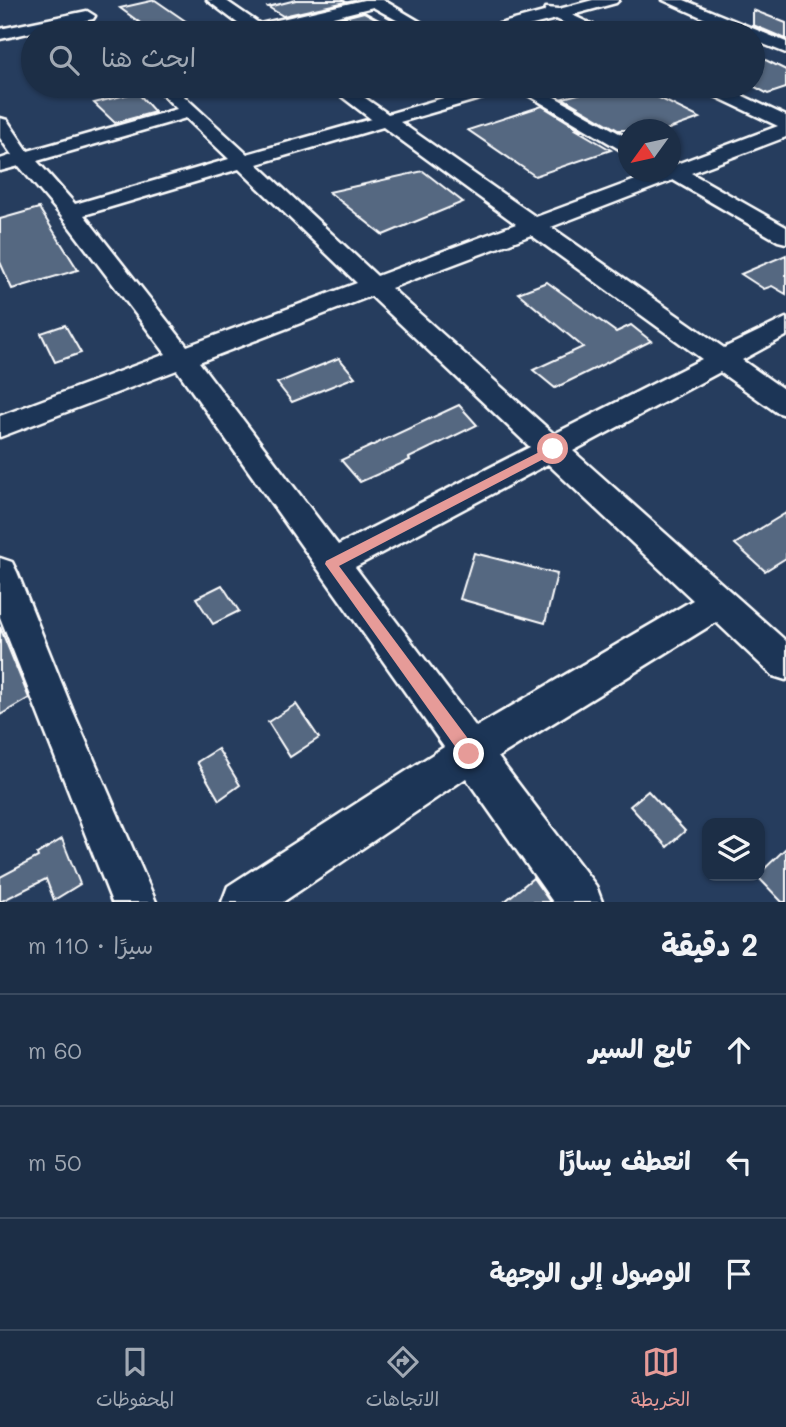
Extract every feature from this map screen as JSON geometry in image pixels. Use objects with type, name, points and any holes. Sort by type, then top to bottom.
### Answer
[{"type":"street","points":[[70,0],[92,20],[85,21]]},
{"type":"street","points":[[215,0],[241,21]]},
{"type":"street","points":[[529,21],[611,0]]},
{"type":"street","points":[[671,0],[720,21]]},
{"type":"street","points":[[297,21],[374,1],[410,21]]},
{"type":"street","points":[[538,5],[572,21]]},
{"type":"street","points":[[0,34],[21,31]]},
{"type":"street","points":[[765,40],[786,48]]},
{"type":"street","points":[[177,98],[372,284],[786,664]]},
{"type":"street","points":[[354,98],[786,405]]},
{"type":"street","points":[[70,212],[462,98]]},
{"type":"street","points":[[543,98],[618,140]]},
{"type":"street","points":[[733,98],[786,123]]},
{"type":"street","points":[[12,162],[192,111]]},
{"type":"street","points":[[0,124],[12,162],[70,212],[181,356],[469,754],[580,902]]},
{"type":"street","points":[[681,167],[786,130]]},
{"type":"street","points":[[681,177],[786,236]]},
{"type":"street","points":[[0,427],[643,182]]},
{"type":"street","points":[[331,564],[786,326]]},
{"type":"street","points":[[0,572],[53,709],[134,902]]},
{"type":"street","points":[[244,902],[469,754],[720,602]]},
{"type":"building","points":[[155,0],[186,21],[138,21],[120,8]]},
{"type":"building","points":[[296,0],[346,2],[283,16],[268,7]]},
{"type":"building","points":[[753,10],[786,23],[786,39],[765,30],[765,21],[753,21]]},
{"type":"building","points":[[364,12],[381,21],[329,21]]},
{"type":"building","points":[[765,60],[786,70],[786,88],[768,94],[765,92]]},
{"type":"building","points":[[114,98],[142,98],[155,112],[115,123],[94,103]]},
{"type":"building","points":[[563,98],[659,98],[700,118],[681,125],[681,119],[618,119],[618,130]]},
{"type":"building","points":[[542,106],[611,150],[535,176],[468,130]]},
{"type":"building","points":[[423,171],[463,202],[383,235],[329,192]]},
{"type":"building","points":[[39,208],[78,270],[12,289],[0,262],[0,219]]},
{"type":"building","points":[[786,255],[786,294],[772,286],[764,289],[741,274]]},
{"type":"building","points":[[547,282],[616,332],[631,325],[651,341],[555,388],[533,370],[583,347],[518,293]]},
{"type":"building","points":[[65,325],[81,353],[55,362],[41,333]]},
{"type":"building","points":[[339,358],[355,377],[292,402],[277,383]]},
{"type":"building","points":[[459,405],[477,425],[409,458],[410,460],[360,482],[341,460]]},
{"type":"building","points":[[786,513],[786,558],[765,571],[735,544]]},
{"type":"building","points":[[474,553],[557,574],[545,623],[460,599]]},
{"type":"building","points":[[222,585],[239,611],[213,624],[196,598]]},
{"type":"building","points":[[0,627],[29,698],[0,715]]},
{"type":"building","points":[[296,704],[319,738],[290,757],[268,722]]},
{"type":"building","points":[[218,749],[240,785],[219,800],[197,762]]},
{"type":"building","points":[[648,791],[685,831],[667,847],[630,806]]},
{"type":"building","points":[[62,839],[80,884],[54,900],[46,879],[0,902],[0,877],[38,857],[37,854]]},
{"type":"building","points":[[786,848],[786,902],[782,902],[762,881],[765,881],[765,868]]},
{"type":"building","points":[[533,878],[550,902],[504,902]]},
{"type":"route","points":[[469,754],[331,564],[553,449]]}]
